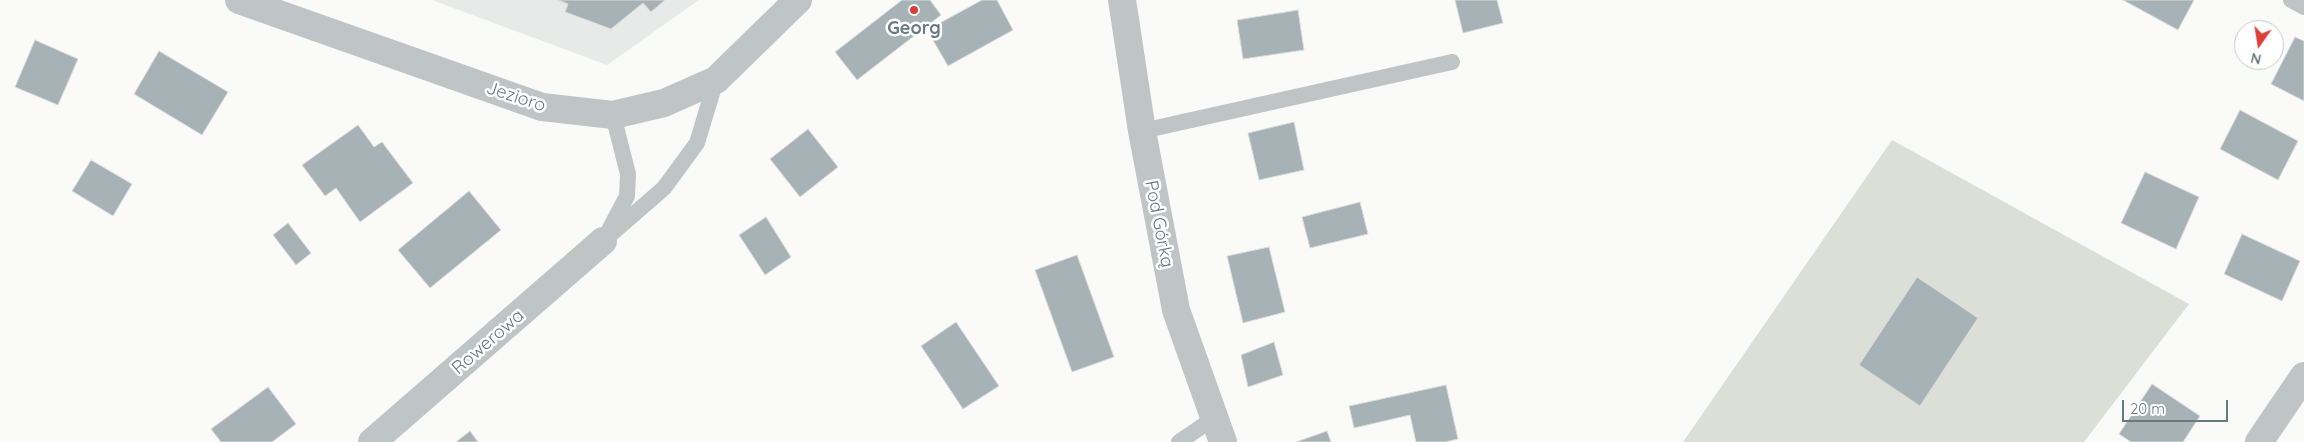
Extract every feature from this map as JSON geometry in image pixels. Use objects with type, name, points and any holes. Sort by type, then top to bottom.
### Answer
[{"type":"street","name":"Jezioro","points":[[239,0],[542,107],[613,115],[664,103],[716,80],[798,0]]},
{"type":"street","name":"Pod Górką","points":[[1122,0],[1142,131],[1176,310],[1219,430]]},
{"type":"street","name":"Rowerowa","points":[[372,442],[604,241]]},
{"type":"street","points":[[2259,442],[2304,376]]},
{"type":"lane","points":[[2291,0],[2304,7]]},
{"type":"lane","points":[[1142,131],[1452,62]]},
{"type":"lane","name":"Rowerowa","points":[[604,241],[664,188],[697,143],[716,80]]},
{"type":"lane","name":"Rowerowa","points":[[604,241],[627,196],[628,174],[613,115]]},
{"type":"lane","points":[[1178,442],[1219,430]]},
{"type":"shaded area","points":[[432,0],[699,0],[607,65]]},
{"type":"shaded area","points":[[1892,140],[2189,304],[2084,442],[1683,442]]},
{"type":"building","points":[[558,0],[665,0],[651,12],[643,3],[611,29],[565,12],[568,4]]},
{"type":"building","points":[[902,0],[930,0],[941,15],[857,80],[835,52]]},
{"type":"building","points":[[982,0],[997,0],[1013,30],[948,66],[927,30]]},
{"type":"building","points":[[1455,0],[1497,0],[1503,23],[1463,33]]},
{"type":"building","points":[[2123,0],[2194,0],[2178,30]]},
{"type":"building","points":[[1298,10],[1304,50],[1243,59],[1237,20]]},
{"type":"building","points":[[2295,37],[2304,41],[2304,101],[2271,84],[2278,70],[2284,70],[2284,59]]},
{"type":"building","points":[[35,40],[78,59],[58,105],[15,87]]},
{"type":"building","points":[[159,51],[228,92],[202,135],[134,94]]},
{"type":"building","points":[[2240,110],[2298,141],[2278,180],[2220,149]]},
{"type":"building","points":[[1294,122],[1304,170],[1259,180],[1248,133]]},
{"type":"building","points":[[358,125],[374,147],[382,142],[413,183],[360,222],[336,188],[325,196],[302,165]]},
{"type":"building","points":[[808,129],[838,167],[800,197],[770,159]]},
{"type":"building","points":[[91,160],[132,184],[113,216],[72,191]]},
{"type":"building","points":[[2145,172],[2199,197],[2176,249],[2121,223]]},
{"type":"building","points":[[469,191],[501,230],[430,288],[398,250]]},
{"type":"building","points":[[1360,202],[1368,234],[1310,248],[1302,217]]},
{"type":"building","points":[[766,217],[791,257],[765,275],[739,235]]},
{"type":"building","points":[[288,223],[311,253],[296,265],[273,235]]},
{"type":"building","points":[[2242,234],[2300,261],[2282,301],[2224,274]]},
{"type":"building","points":[[1269,247],[1285,312],[1243,323],[1227,256]]},
{"type":"building","points":[[1077,255],[1114,357],[1072,372],[1035,270]]},
{"type":"building","points":[[1917,277],[1978,318],[1920,406],[1859,365]]},
{"type":"building","points":[[956,322],[999,386],[963,409],[921,346]]},
{"type":"building","points":[[1274,342],[1283,375],[1248,387],[1241,355]]},
{"type":"building","points":[[2152,384],[2200,416],[2183,442],[2131,442],[2119,434]]},
{"type":"building","points":[[1446,385],[1458,439],[1445,442],[1416,442],[1410,415],[1354,428],[1349,406]]},
{"type":"building","points":[[268,387],[296,424],[272,442],[221,442],[211,429]]},
{"type":"building","points":[[470,431],[478,442],[456,442]]},
{"type":"building","points":[[1327,431],[1331,442],[1296,442]]},
{"type":"place","name":"Georg","points":[[914,10]]}]
